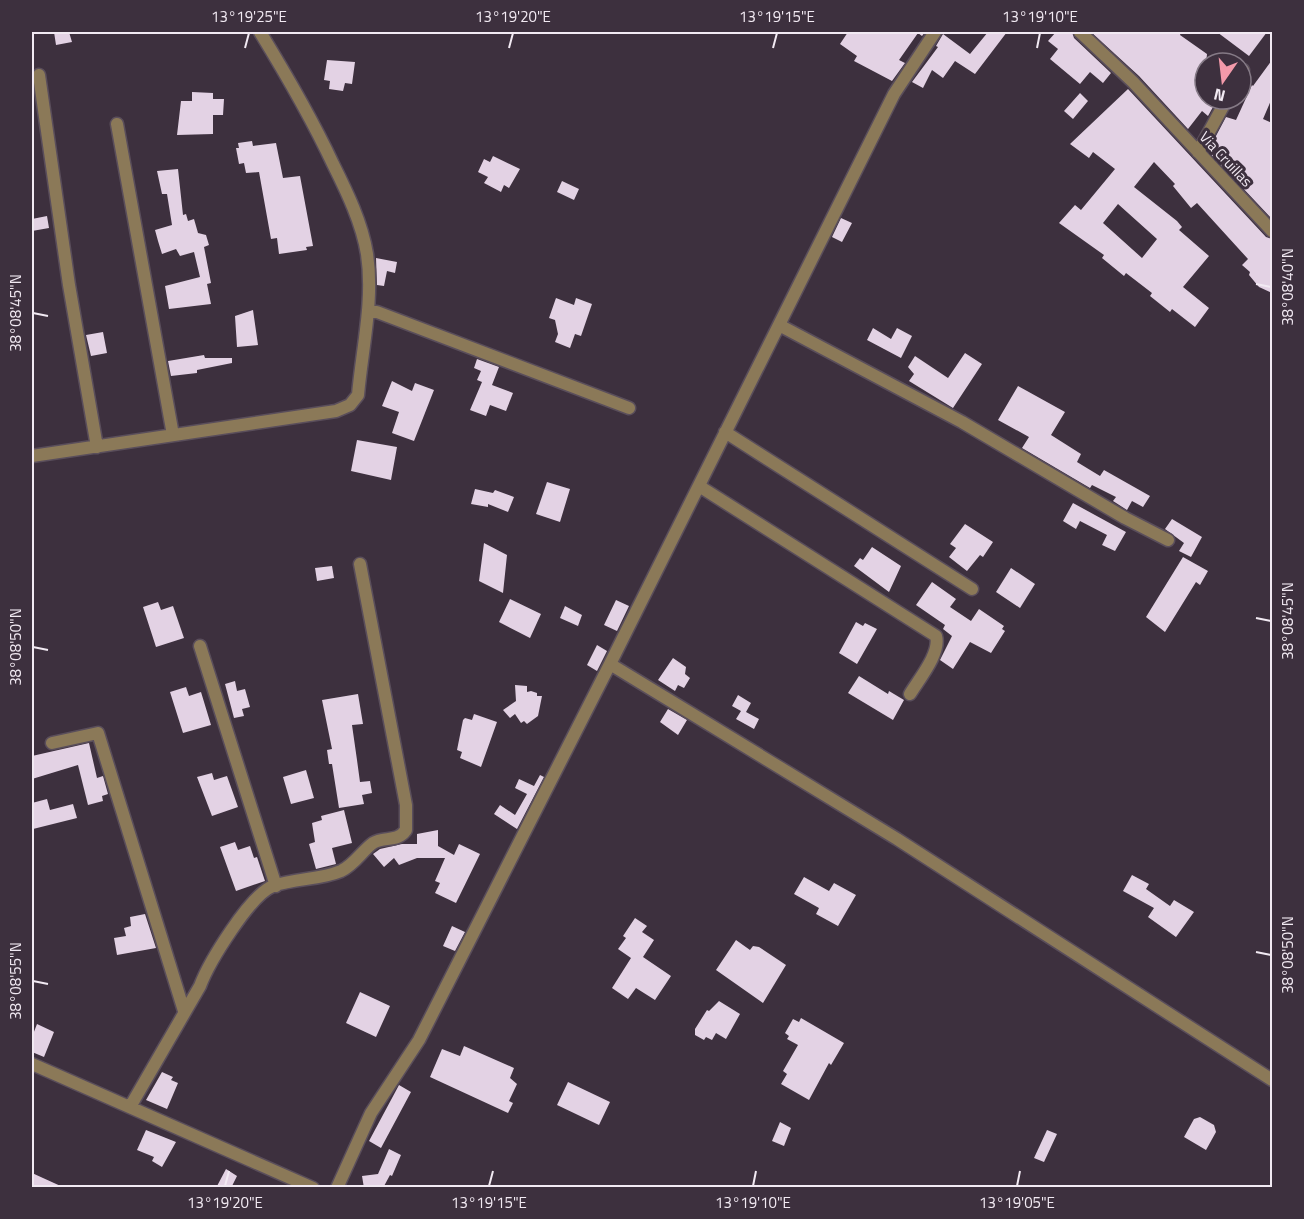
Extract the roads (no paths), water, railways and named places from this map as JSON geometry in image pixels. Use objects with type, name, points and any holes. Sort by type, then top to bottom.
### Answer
[{"type":"street","points":[[32,456],[336,411],[350,405],[358,395],[368,312],[367,255],[347,192],[312,118],[260,32]]},
{"type":"street","points":[[337,1188],[371,1113],[419,1040],[610,664],[894,93],[935,32]]},
{"type":"street","name":"Via Cruillas","points":[[1080,32],[1134,82],[1272,231]]},
{"type":"street","points":[[39,75],[69,285],[97,447]]},
{"type":"street","points":[[1198,152],[1220,111]]},
{"type":"street","points":[[117,124],[173,435]]},
{"type":"street","points":[[368,312],[377,312],[629,408]]},
{"type":"street","points":[[779,325],[962,422],[1125,518],[1168,540]]},
{"type":"street","points":[[725,432],[972,589]]},
{"type":"street","points":[[699,486],[936,636],[938,641],[934,653],[910,694]]},
{"type":"street","points":[[130,1107],[200,986],[205,971],[241,917],[263,894],[276,886],[343,870],[373,843],[396,839],[406,830],[406,806],[360,564]]},
{"type":"street","points":[[200,646],[276,886]]},
{"type":"street","points":[[610,664],[897,839],[1272,1080]]},
{"type":"street","points":[[52,743],[99,733],[184,1011]]},
{"type":"street","points":[[32,1064],[313,1188]]}]
